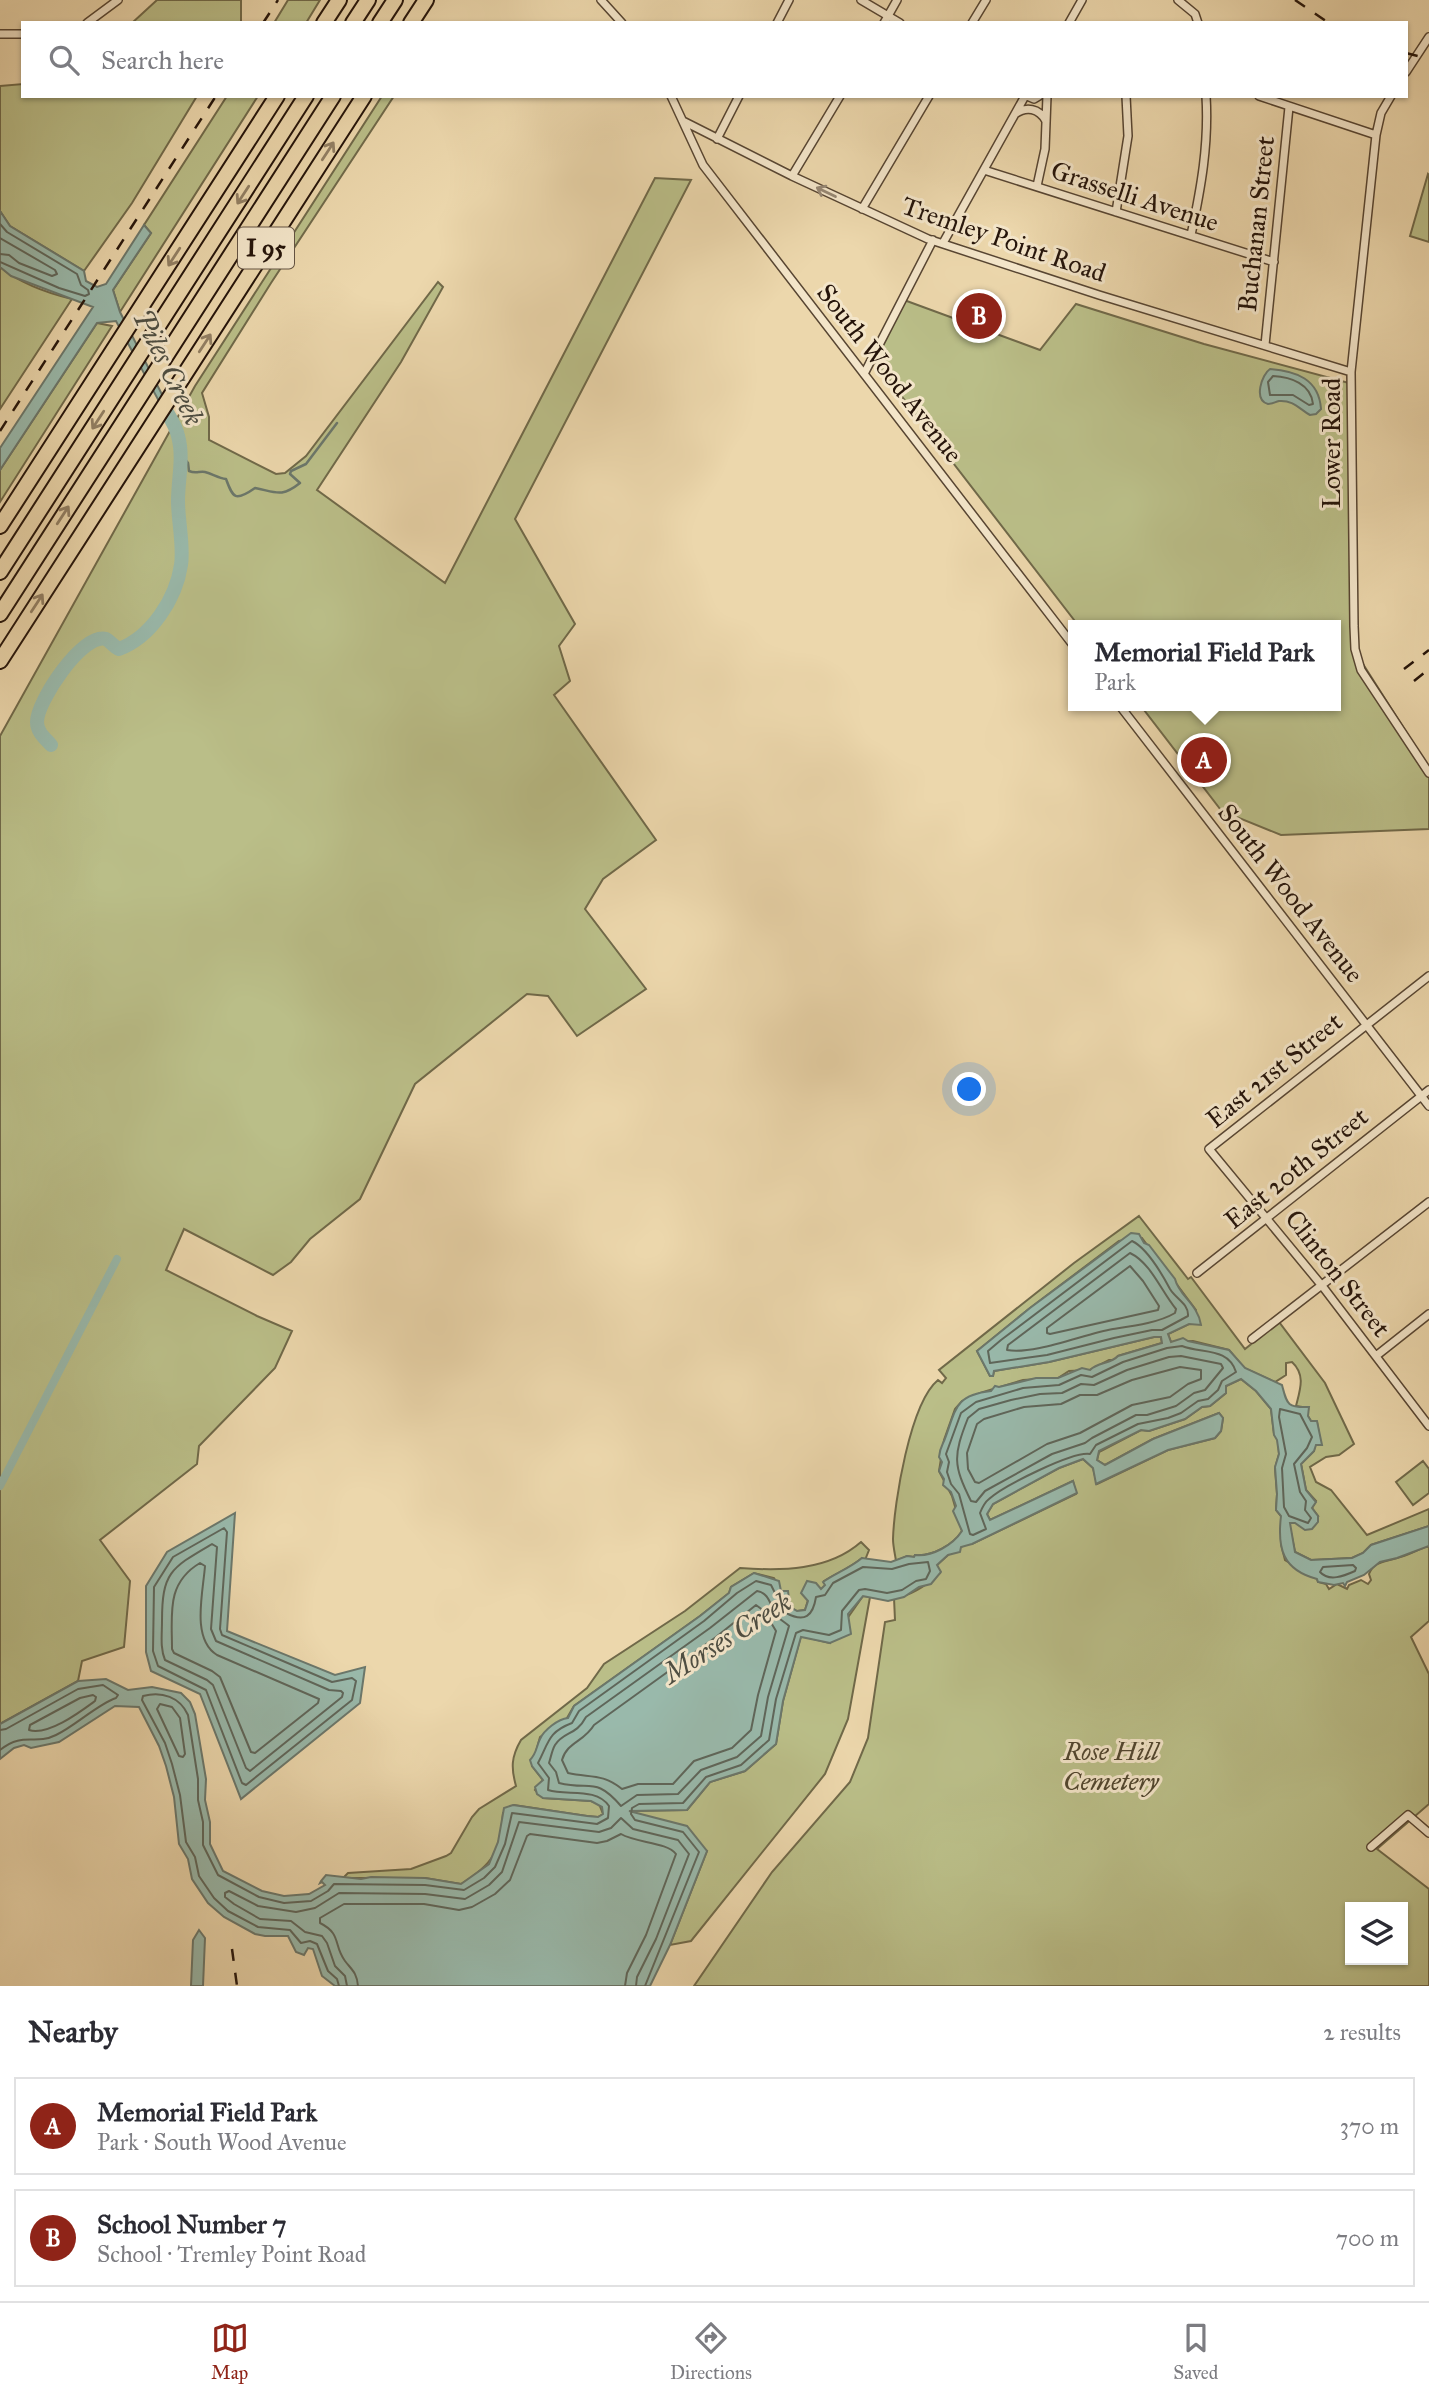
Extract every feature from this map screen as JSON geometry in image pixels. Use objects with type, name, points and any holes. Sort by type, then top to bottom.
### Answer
[{"type":"highway","points":[[325,21],[338,0]]},
{"type":"highway","points":[[354,21],[368,0]]},
{"type":"highway","points":[[381,21],[395,0]]},
{"type":"highway","points":[[412,21],[426,0]]},
{"type":"highway","name":"I 95","points":[[0,526],[276,98]]},
{"type":"highway","name":"I 95","points":[[0,572],[305,98]]},
{"type":"highway","name":"I 95","points":[[0,614],[332,98]]},
{"type":"highway","name":"I 95","points":[[0,661],[363,98]]},
{"type":"street","points":[[90,21],[118,0]]},
{"type":"street","points":[[601,0],[620,21]]},
{"type":"street","points":[[778,21],[789,0]]},
{"type":"street","points":[[861,0],[886,19],[897,0]]},
{"type":"street","points":[[973,21],[986,0]]},
{"type":"street","points":[[1070,21],[1082,0]]},
{"type":"street","points":[[1178,0],[1195,14],[1197,21]]},
{"type":"street","points":[[0,34],[21,34]]},
{"type":"street","points":[[1408,69],[1429,37]]},
{"type":"street","points":[[672,98],[683,121]]},
{"type":"street","points":[[717,139],[738,98]]},
{"type":"street","points":[[792,176],[839,98]]},
{"type":"street","points":[[862,209],[928,98]]},
{"type":"street","points":[[943,243],[1025,98]]},
{"type":"street","points":[[1037,186],[1045,149],[1047,98]]},
{"type":"street","points":[[1116,212],[1128,136],[1126,98]]},
{"type":"street","points":[[1191,235],[1204,176],[1208,130],[1206,98]]},
{"type":"street","points":[[1264,98],[1376,135]]},
{"type":"street","name":"Lower Road","points":[[1390,98],[1381,113],[1376,135],[1351,372],[1355,649],[1361,670],[1429,773]]},
{"type":"street","name":"Buchanan Street","points":[[1265,345],[1289,107]]},
{"type":"street","points":[[1015,115],[1021,110],[1030,109],[1043,115],[1046,123]]},
{"type":"street","name":"Tremley Point Road","points":[[683,121],[792,176],[933,240],[1099,295],[1351,372]]},
{"type":"street","name":"South Wood Avenue","points":[[683,121],[695,153],[703,165],[1068,639]]},
{"type":"street","name":"Grasselli Avenue","points":[[984,170],[1274,262]]},
{"type":"street","points":[[864,374],[933,240]]},
{"type":"street","name":"South Wood Avenue","points":[[1124,711],[1429,1106]]},
{"type":"street","name":"East 21st Street","points":[[1209,1149],[1429,975]]},
{"type":"street","name":"East 20th Street","points":[[1198,1273],[1429,1090]]},
{"type":"street","name":"Clinton Street","points":[[1209,1149],[1268,1218],[1429,1425]]},
{"type":"street","points":[[1252,1339],[1323,1287],[1429,1202]]},
{"type":"street","points":[[1376,1356],[1429,1314]]},
{"type":"street","points":[[1371,1847],[1408,1815],[1429,1833]]},
{"type":"green space","points":[[157,0],[241,0],[241,21],[134,21]]},
{"type":"green space","points":[[288,0],[320,0],[307,21],[275,21]]},
{"type":"green space","points":[[21,84],[21,98],[196,98],[132,203],[84,271],[10,226],[0,211],[0,86]]},
{"type":"green space","points":[[226,98],[257,98],[120,312],[113,290],[151,233],[144,225]]},
{"type":"green space","points":[[381,98],[393,98],[202,393],[209,417],[209,440],[276,474],[285,473],[306,456],[438,282],[443,287],[401,362],[317,490],[445,583],[655,178],[691,180],[515,519],[575,624],[559,646],[570,681],[554,695],[656,840],[603,879],[585,909],[646,989],[577,1036],[548,996],[527,994],[415,1084],[360,1199],[310,1239],[291,1262],[273,1275],[184,1229],[166,1270],[292,1331],[275,1368],[199,1446],[197,1464],[100,1540],[130,1581],[124,1647],[82,1661],[78,1681],[0,1724],[0,736],[195,386]]},
{"type":"green space","points":[[1429,175],[1429,242],[1410,236]]},
{"type":"green space","points":[[0,267],[34,287],[72,299],[0,409]]},
{"type":"green space","points":[[904,300],[1040,350],[1076,304],[1204,344],[1349,383],[1356,653],[1429,768],[1429,829],[1281,835],[1232,815],[1227,818],[1145,711],[1341,711],[1341,620],[1074,620],[873,359]]},
{"type":"green space","points":[[97,323],[112,326],[0,502],[0,470]]},
{"type":"green space","points":[[1139,1216],[1188,1279],[1191,1277],[1245,1349],[1279,1322],[1325,1383],[1354,1444],[1339,1455],[1326,1457],[1310,1467],[1316,1482],[1331,1490],[1367,1535],[1429,1509],[1429,1526],[1371,1545],[1352,1558],[1311,1560],[1295,1552],[1289,1523],[1318,1516],[1312,1508],[1316,1501],[1306,1490],[1301,1464],[1314,1451],[1315,1445],[1321,1445],[1317,1422],[1311,1421],[1302,1407],[1296,1406],[1301,1383],[1299,1372],[1292,1362],[1286,1363],[1286,1375],[1275,1382],[1244,1368],[1229,1350],[1193,1341],[1171,1342],[1168,1334],[1189,1324],[1196,1310],[1142,1238],[1119,1241],[977,1351],[990,1376],[993,1376],[994,1371],[1049,1362],[1154,1337],[1161,1337],[1162,1343],[1118,1356],[1090,1370],[1069,1371],[1058,1378],[1023,1380],[962,1401],[955,1409],[944,1440],[939,1471],[952,1496],[962,1531],[942,1549],[896,1561],[894,1523],[905,1455],[919,1409],[928,1392],[938,1380],[942,1383],[946,1378],[939,1370],[1074,1263]]},
{"type":"green space","name":"Rose Hill Cemetery","points":[[1241,1379],[1256,1391],[1271,1409],[1279,1454],[1275,1468],[1276,1510],[1281,1516],[1281,1544],[1285,1560],[1318,1582],[1326,1584],[1329,1589],[1337,1584],[1347,1589],[1349,1585],[1361,1580],[1368,1584],[1371,1580],[1369,1574],[1377,1564],[1429,1546],[1429,1621],[1411,1637],[1429,1674],[1429,1804],[1377,1849],[1429,1889],[1429,1986],[694,1986],[772,1872],[850,1782],[868,1738],[885,1622],[895,1620],[894,1598],[913,1592],[930,1581],[940,1573],[937,1565],[968,1543],[972,1544],[1076,1494],[1073,1481],[990,1520],[987,1514],[993,1504],[1059,1468],[1083,1459],[1093,1468],[1097,1484],[1168,1450],[1215,1438],[1221,1431],[1223,1418],[1219,1413],[1153,1439],[1105,1465],[1097,1460],[1099,1452],[1141,1430],[1149,1431],[1185,1419],[1202,1407],[1210,1406],[1226,1393],[1226,1386]]},
{"type":"green space","points":[[1423,1461],[1429,1469],[1429,1493],[1413,1505],[1396,1482]]},
{"type":"green space","points":[[861,1542],[869,1550],[865,1560],[862,1558],[824,1581],[826,1585],[808,1600],[805,1610],[797,1611],[790,1607],[790,1598],[781,1591],[774,1578],[754,1573],[731,1587],[729,1593],[700,1616],[574,1706],[567,1718],[540,1737],[532,1766],[543,1780],[535,1790],[543,1798],[591,1801],[599,1804],[603,1814],[598,1817],[587,1816],[514,1805],[503,1813],[497,1847],[488,1863],[461,1884],[425,1878],[343,1878],[348,1873],[411,1869],[451,1853],[479,1809],[516,1786],[513,1763],[521,1740],[587,1688],[604,1664],[685,1611],[740,1568],[788,1569],[819,1564],[848,1552]]},
{"type":"green space","points":[[863,1596],[870,1597],[848,1719],[825,1774],[691,1941],[670,1945],[707,1851],[625,1811],[687,1810],[710,1782],[745,1771],[776,1744],[783,1701],[801,1636],[830,1643]]},
{"type":"water","points":[[0,211],[10,226],[84,271],[86,281],[97,287],[106,284],[144,225],[151,233],[113,290],[120,312],[174,418],[170,429],[168,418],[116,321],[97,323],[0,470],[0,448],[93,307],[11,276],[0,267]]},
{"type":"water","points":[[1270,369],[1289,372],[1311,384],[1316,390],[1321,409],[1310,415],[1289,402],[1263,402],[1260,387]]},
{"type":"water","name":"Morses Creek","points":[[1131,1233],[1139,1234],[1144,1243],[1149,1245],[1175,1279],[1199,1318],[1201,1325],[1189,1324],[1168,1334],[1171,1342],[1183,1338],[1229,1350],[1245,1368],[1282,1385],[1289,1404],[1309,1407],[1308,1416],[1311,1421],[1317,1421],[1322,1445],[1316,1445],[1314,1451],[1301,1464],[1306,1490],[1316,1502],[1312,1508],[1318,1516],[1318,1522],[1312,1529],[1305,1530],[1295,1523],[1290,1523],[1295,1552],[1311,1560],[1352,1558],[1371,1545],[1429,1526],[1429,1546],[1380,1562],[1364,1575],[1347,1582],[1345,1586],[1343,1583],[1334,1585],[1318,1582],[1317,1579],[1296,1570],[1285,1556],[1280,1538],[1281,1516],[1276,1510],[1275,1467],[1279,1454],[1271,1409],[1256,1391],[1241,1379],[1226,1386],[1226,1393],[1210,1406],[1202,1407],[1185,1419],[1149,1431],[1141,1430],[1099,1451],[1097,1460],[1105,1465],[1153,1439],[1219,1413],[1223,1418],[1221,1431],[1215,1438],[1168,1450],[1096,1484],[1093,1468],[1083,1459],[1059,1468],[993,1504],[987,1514],[990,1520],[1073,1481],[1077,1493],[961,1547],[960,1552],[948,1555],[937,1565],[941,1572],[931,1584],[919,1587],[904,1597],[888,1601],[863,1596],[848,1614],[851,1634],[830,1643],[801,1637],[783,1701],[776,1744],[745,1771],[710,1782],[687,1810],[629,1811],[687,1826],[707,1851],[670,1945],[650,1986],[335,1986],[322,1976],[313,1949],[308,1948],[304,1955],[296,1952],[288,1936],[255,1934],[224,1917],[208,1903],[192,1879],[188,1859],[179,1844],[174,1797],[166,1766],[139,1707],[115,1706],[59,1742],[31,1748],[24,1745],[14,1748],[0,1759],[0,1724],[78,1681],[106,1679],[128,1690],[152,1687],[181,1693],[190,1702],[195,1714],[206,1779],[205,1800],[210,1822],[210,1844],[223,1871],[262,1891],[284,1896],[309,1894],[325,1885],[320,1883],[326,1875],[361,1879],[425,1878],[461,1884],[489,1864],[498,1842],[504,1808],[513,1805],[587,1816],[598,1817],[603,1814],[602,1807],[591,1801],[543,1798],[537,1794],[535,1787],[543,1780],[530,1760],[542,1736],[556,1723],[568,1718],[574,1706],[700,1616],[729,1593],[731,1587],[754,1573],[779,1581],[781,1591],[788,1591],[790,1607],[797,1611],[805,1610],[808,1601],[801,1593],[807,1581],[816,1583],[821,1589],[825,1585],[823,1582],[862,1558],[891,1562],[907,1556],[935,1552],[953,1541],[962,1531],[953,1511],[956,1506],[951,1492],[943,1485],[944,1479],[939,1471],[942,1462],[939,1457],[955,1411],[964,1400],[991,1391],[995,1386],[1036,1378],[1058,1378],[1082,1368],[1090,1370],[1118,1356],[1162,1343],[1161,1337],[1154,1337],[1049,1362],[994,1371],[993,1376],[990,1376],[977,1351]]},
{"type":"water","points":[[235,1513],[227,1631],[335,1675],[365,1667],[360,1703],[241,1799],[200,1694],[151,1671],[146,1652],[146,1586],[167,1552]]},
{"type":"water","points":[[199,1930],[205,1938],[203,1986],[191,1986],[193,1940]]},
{"type":"waterway","name":"Piles Creek","points":[[51,745],[40,732],[37,722],[45,699],[63,670],[86,646],[96,640],[106,639],[119,649],[141,636],[160,615],[174,591],[182,558],[178,501],[181,452],[176,429],[164,407]]},
{"type":"waterway","points":[[181,454],[188,463],[189,471],[205,472],[226,479],[236,496],[255,488],[283,492],[300,483],[290,474],[291,471],[306,464],[337,423]]},
{"type":"waterway","points":[[0,1486],[117,1259]]},
{"type":"railway","points":[[264,21],[278,0]]},
{"type":"railway","points":[[1295,0],[1326,21]]},
{"type":"railway","points":[[1408,54],[1429,59]]},
{"type":"railway","points":[[0,431],[215,98]]},
{"type":"railway","points":[[1404,669],[1429,650]]},
{"type":"railway","points":[[1414,681],[1429,669]]},
{"type":"railway","points":[[232,1949],[237,1986]]},
{"type":"place","name":"School Number 7","points":[[979,316]]},
{"type":"place","name":"Memorial Field Park","points":[[1204,760]]}]
